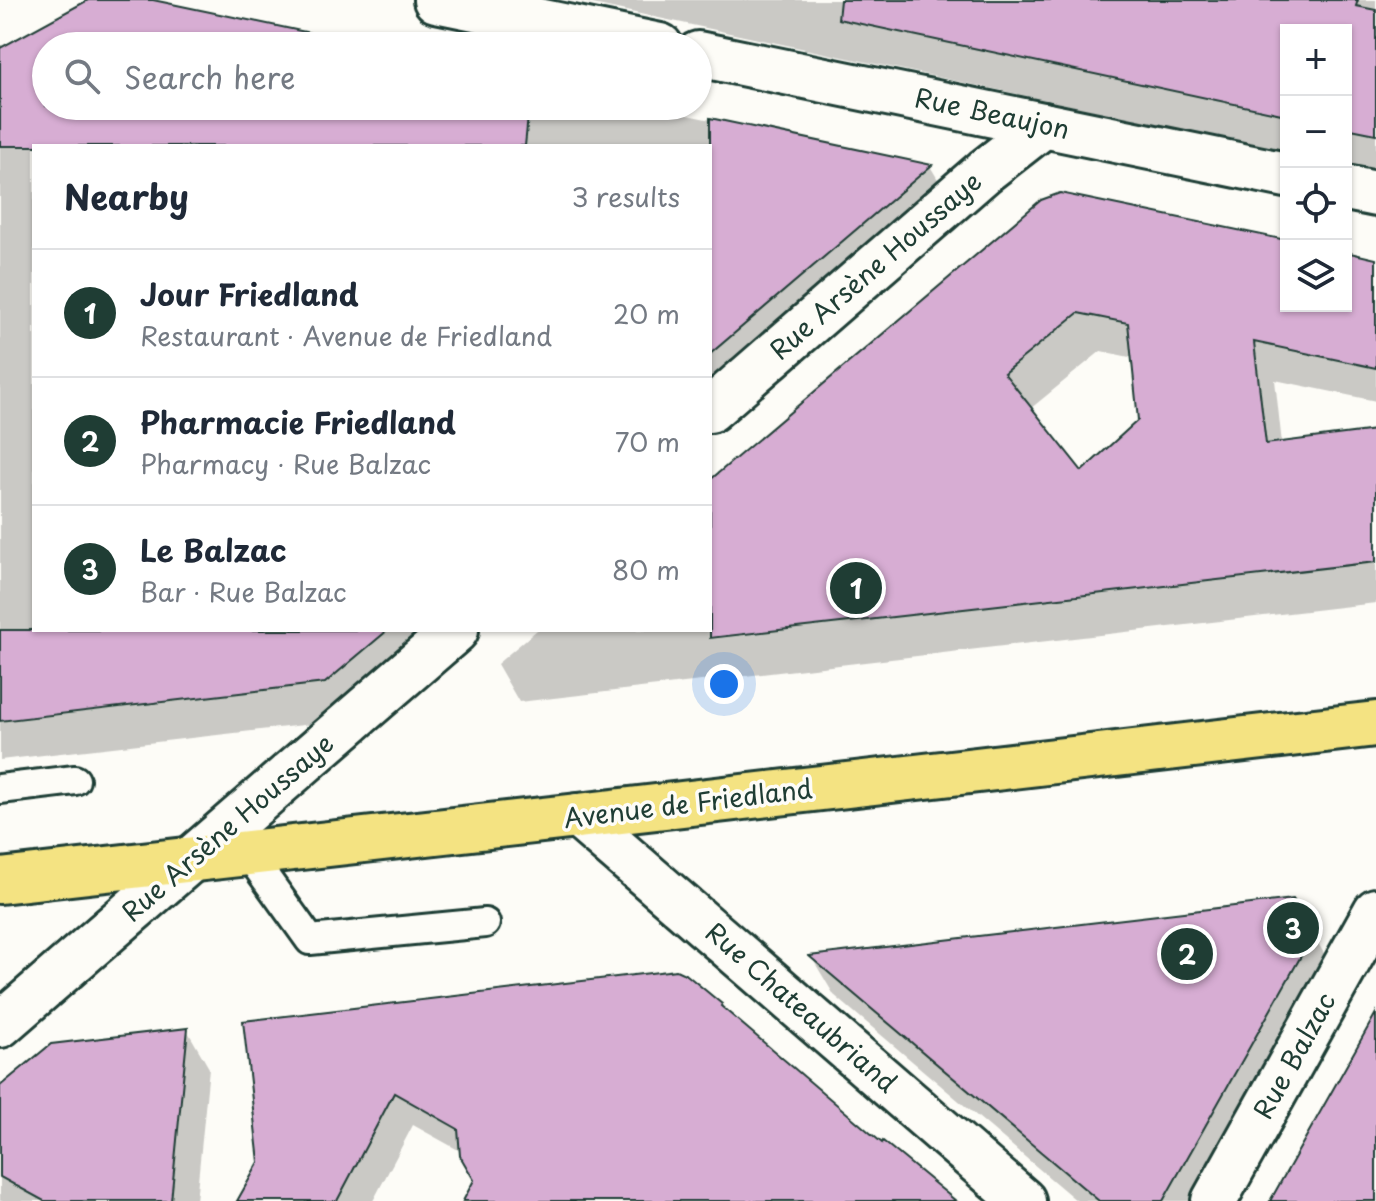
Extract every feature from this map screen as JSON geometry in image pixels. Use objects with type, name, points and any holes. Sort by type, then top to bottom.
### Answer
[{"type":"main road","name":"Avenue de Friedland","points":[[0,881],[1376,724]]},
{"type":"street","points":[[436,0],[592,32]]},
{"type":"street","name":"Rue Beaujon","points":[[712,57],[1280,174]]},
{"type":"street","name":"Rue Arsène Houssaye","points":[[712,408],[985,171],[1044,125]]},
{"type":"street","points":[[1352,189],[1376,194]]},
{"type":"street","name":"Rue Arsène Houssaye","points":[[0,1025],[454,632]]},
{"type":"street","name":"Rue Chateaubriand","points":[[578,816],[1023,1201]]},
{"type":"street","name":"Rue Balzac","points":[[1214,1201],[1376,911]]},
{"type":"lane","points":[[0,789],[75,780]]},
{"type":"lane","points":[[247,852],[310,940],[485,923]]},
{"type":"building","points":[[88,0],[153,0],[305,32],[32,32],[32,120],[528,120],[525,144],[0,146],[0,48]]},
{"type":"building","points":[[840,0],[1358,0],[1356,6],[1376,10],[1376,134],[1352,129],[1352,24],[1280,24],[1280,114],[838,19]]},
{"type":"building","points":[[712,118],[932,165],[712,352]]},
{"type":"building","points":[[1060,193],[1280,239],[1280,312],[1352,312],[1352,253],[1376,259],[1376,368],[1254,342],[1266,444],[1376,430],[1376,562],[710,638],[712,478],[1041,200]],"holes":[[[1078,313],[1128,323],[1138,420],[1082,471],[1004,373]]]},
{"type":"building","points":[[0,630],[386,632],[325,683],[0,721]]},
{"type":"building","points":[[1293,899],[1314,933],[1163,1201],[1099,1201],[809,956]]},
{"type":"building","points":[[676,970],[687,975],[882,1143],[956,1201],[463,1201],[474,1180],[460,1156],[458,1129],[394,1093],[337,1201],[237,1201],[259,1162],[243,1021]]},
{"type":"building","points":[[1376,1013],[1376,1201],[1270,1201]]},
{"type":"building","points":[[188,1028],[171,1201],[44,1201],[0,1177],[0,1086],[51,1044]]},
{"type":"place","name":"Jour Friedland","points":[[856,588]]},
{"type":"place","name":"Le Balzac","points":[[1293,928]]},
{"type":"place","name":"Pharmacie Friedland","points":[[1187,954]]}]
